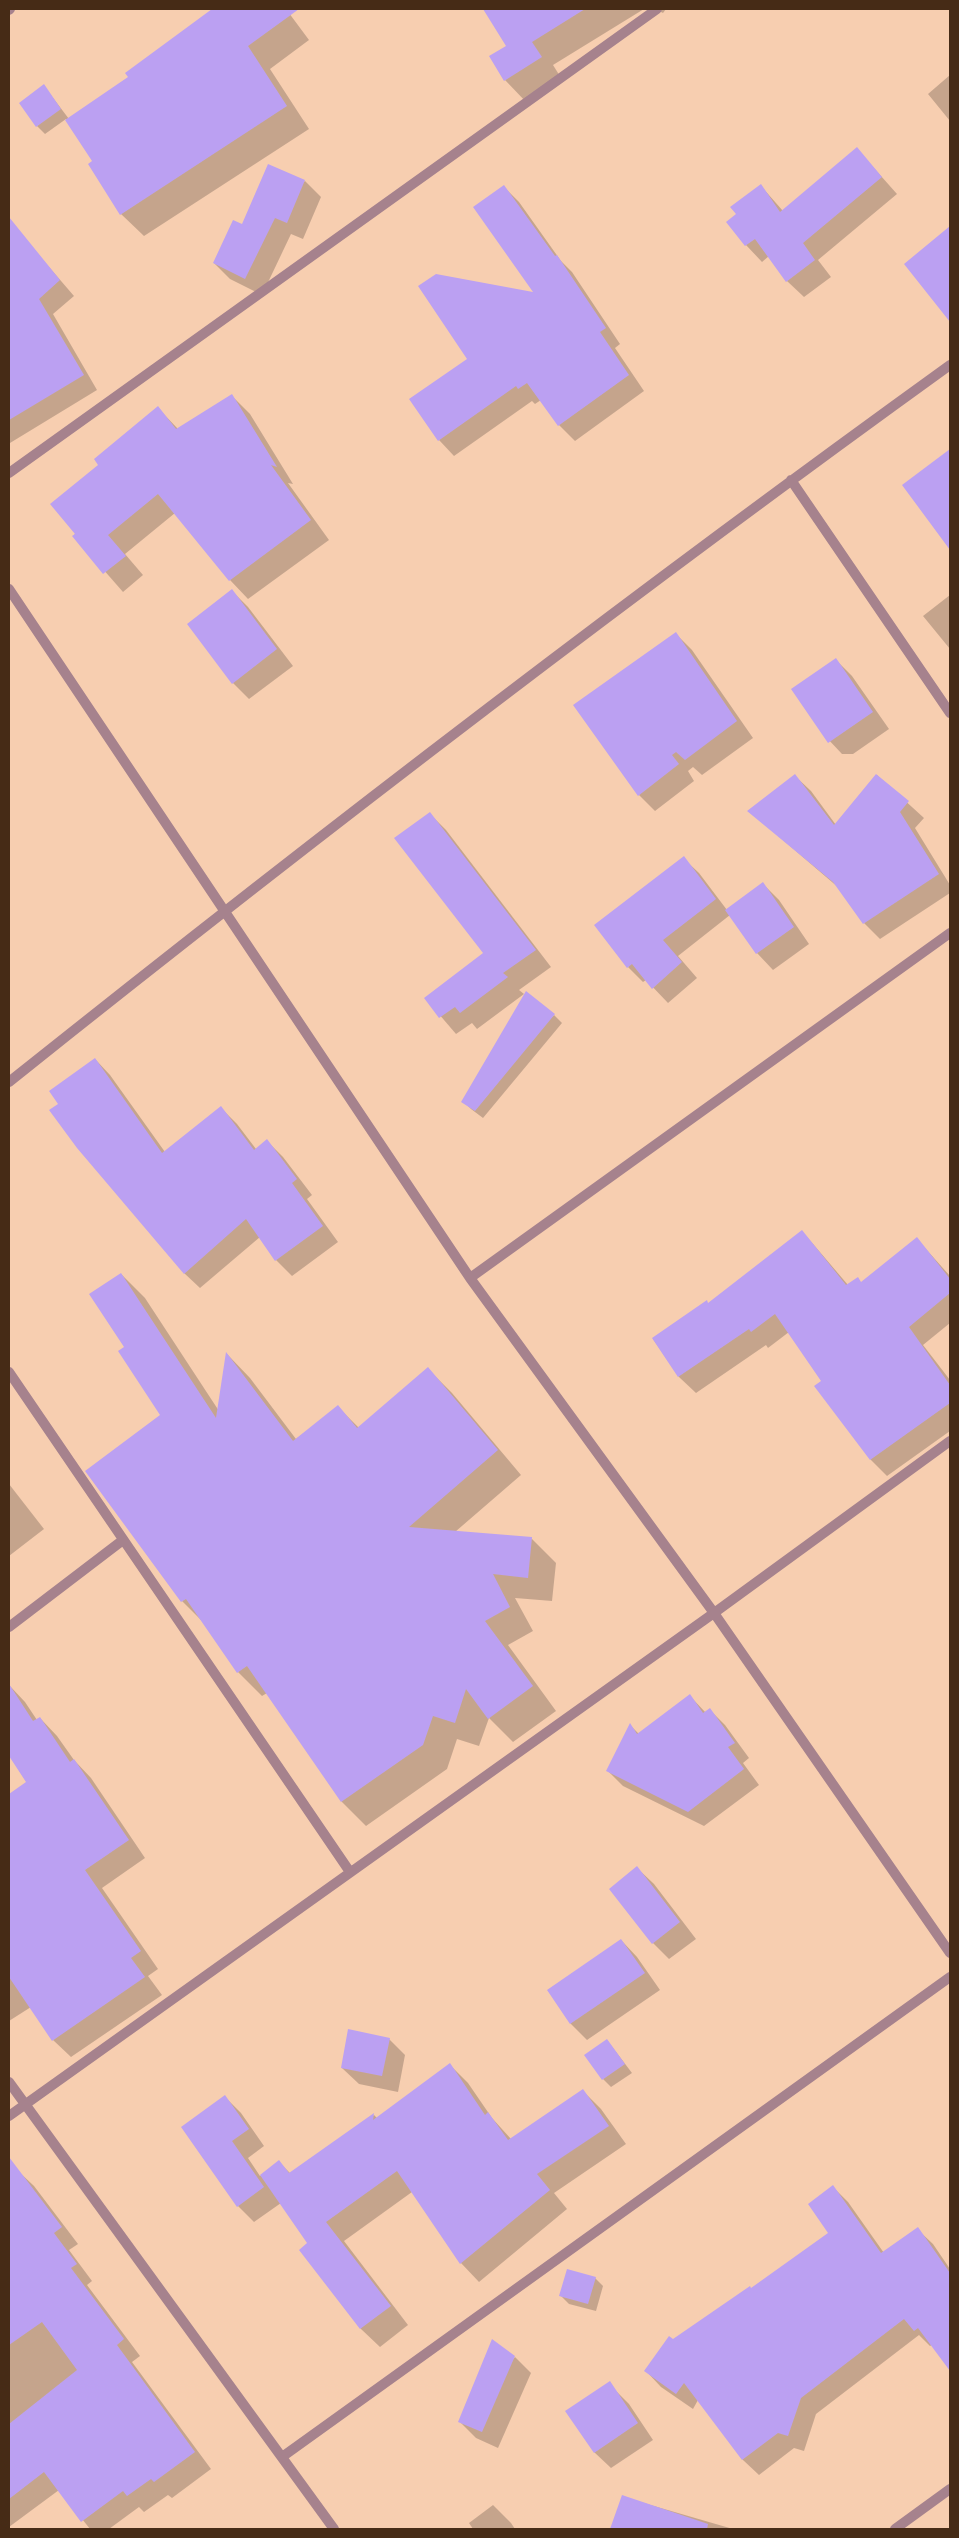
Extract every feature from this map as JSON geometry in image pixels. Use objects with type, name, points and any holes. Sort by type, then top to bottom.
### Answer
[{"type":"street","points":[[9,473],[657,9]]},
{"type":"street","points":[[9,1082],[225,910],[791,480],[950,365]]},
{"type":"street","points":[[791,480],[950,713]]},
{"type":"street","points":[[9,589],[470,1278],[714,1613],[950,1953]]},
{"type":"street","points":[[470,1278],[950,933]]},
{"type":"street","points":[[9,1372],[350,1872]]},
{"type":"street","points":[[9,2116],[714,1613],[950,1440]]},
{"type":"street","points":[[9,1627],[123,1540]]},
{"type":"street","points":[[282,2457],[950,1977]]},
{"type":"street","points":[[9,2082],[334,2529]]},
{"type":"street","points":[[895,2529],[950,2489]]},
{"type":"building","points":[[212,9],[299,9],[248,46],[287,106],[120,215],[88,164],[92,161],[65,120],[128,77],[125,73]]},
{"type":"building","points":[[483,9],[585,9],[532,42],[542,57],[504,81],[489,56],[506,46]]},
{"type":"building","points":[[44,84],[61,109],[36,127],[19,103]]},
{"type":"building","points":[[857,147],[882,177],[803,243],[815,260],[786,282],[755,239],[745,246],[726,222],[736,214],[730,207],[761,184],[780,212]]},
{"type":"building","points":[[268,164],[305,180],[287,223],[275,218],[245,279],[213,263],[233,220],[242,224]]},
{"type":"building","points":[[504,185],[555,256],[557,255],[606,328],[600,332],[629,375],[558,426],[527,383],[518,389],[516,386],[438,441],[409,399],[467,359],[418,286],[436,274],[533,292],[473,207]]},
{"type":"building","points":[[9,217],[60,280],[39,299],[84,375],[9,420]]},
{"type":"building","points":[[950,226],[950,322],[904,264]]},
{"type":"building","points":[[232,394],[277,467],[271,465],[311,520],[229,581],[158,494],[108,535],[126,556],[103,574],[72,536],[75,534],[50,504],[98,465],[94,459],[158,406],[176,429]]},
{"type":"building","points":[[950,449],[950,550],[902,485]]},
{"type":"building","points":[[232,589],[277,649],[232,684],[187,624]]},
{"type":"building","points":[[676,632],[737,721],[685,760],[676,752],[672,755],[679,764],[638,796],[573,705]]},
{"type":"building","points":[[836,658],[873,712],[828,743],[791,689]]},
{"type":"building","points":[[795,774],[834,825],[876,774],[909,801],[900,812],[939,874],[863,924],[833,882],[747,811]]},
{"type":"building","points":[[430,812],[536,950],[503,973],[508,977],[460,1013],[455,1007],[439,1018],[424,998],[483,953],[394,838]]},
{"type":"building","points":[[684,856],[716,899],[663,940],[682,962],[652,989],[632,964],[627,968],[594,925]]},
{"type":"building","points":[[763,882],[794,927],[756,954],[725,910]]},
{"type":"building","points":[[526,991],[555,1014],[475,1111],[461,1102]]},
{"type":"building","points":[[95,1058],[162,1153],[221,1106],[254,1150],[267,1139],[297,1179],[292,1183],[323,1226],[275,1261],[246,1219],[184,1274],[77,1148],[49,1110],[58,1104],[49,1091]]},
{"type":"building","points":[[802,1230],[846,1285],[858,1277],[861,1282],[917,1237],[950,1279],[950,1293],[909,1327],[950,1385],[950,1403],[870,1460],[814,1386],[821,1381],[775,1314],[751,1332],[749,1329],[678,1377],[652,1338],[707,1300],[708,1303]]},
{"type":"building","points":[[121,1273],[216,1418],[226,1352],[293,1441],[338,1405],[357,1428],[428,1367],[498,1450],[409,1527],[532,1537],[528,1578],[493,1574],[510,1607],[485,1621],[533,1686],[488,1719],[466,1689],[455,1723],[433,1716],[423,1745],[341,1802],[247,1666],[237,1673],[186,1599],[181,1602],[85,1471],[160,1415],[118,1351],[124,1347],[89,1294]]},
{"type":"building","points":[[9,1684],[33,1721],[40,1717],[70,1762],[74,1759],[129,1840],[85,1870],[141,1951],[131,1958],[145,1977],[52,2041],[9,1977],[9,1794],[26,1782],[9,1756]]},
{"type":"building","points":[[690,1694],[703,1713],[710,1708],[735,1743],[728,1747],[744,1769],[688,1812],[606,1771],[630,1723],[637,1734]]},
{"type":"building","points":[[637,1866],[680,1922],[652,1944],[609,1889]]},
{"type":"building","points":[[621,1939],[645,1973],[570,2024],[547,1990]]},
{"type":"building","points":[[348,2029],[390,2038],[382,2076],[341,2068]]},
{"type":"building","points":[[607,2039],[625,2064],[602,2080],[584,2055]]},
{"type":"building","points":[[450,2063],[485,2115],[488,2112],[508,2140],[583,2089],[609,2126],[537,2174],[550,2190],[460,2264],[397,2171],[326,2222],[391,2306],[360,2329],[299,2250],[307,2243],[260,2175],[279,2160],[289,2173],[374,2113],[373,2120]]},
{"type":"building","points":[[225,2095],[249,2129],[232,2141],[264,2187],[237,2207],[181,2127]]},
{"type":"building","points":[[9,2157],[62,2227],[54,2233],[77,2264],[71,2268],[124,2339],[117,2345],[195,2452],[154,2482],[151,2479],[127,2496],[123,2491],[81,2522],[44,2472],[9,2499],[9,2424],[77,2370],[42,2322],[9,2345]]},
{"type":"building","points":[[833,2185],[881,2253],[918,2227],[950,2273],[950,2371],[918,2328],[914,2331],[904,2319],[801,2398],[788,2436],[778,2433],[742,2460],[684,2383],[676,2394],[644,2371],[669,2336],[673,2339],[750,2286],[751,2288],[828,2233],[808,2204]]},
{"type":"building","points":[[567,2269],[596,2277],[588,2304],[559,2296]]},
{"type":"building","points":[[492,2339],[515,2356],[482,2432],[458,2422]]},
{"type":"building","points":[[610,2381],[638,2423],[594,2453],[565,2411]]},
{"type":"building","points":[[622,2495],[708,2524],[707,2529],[610,2529]]}]
